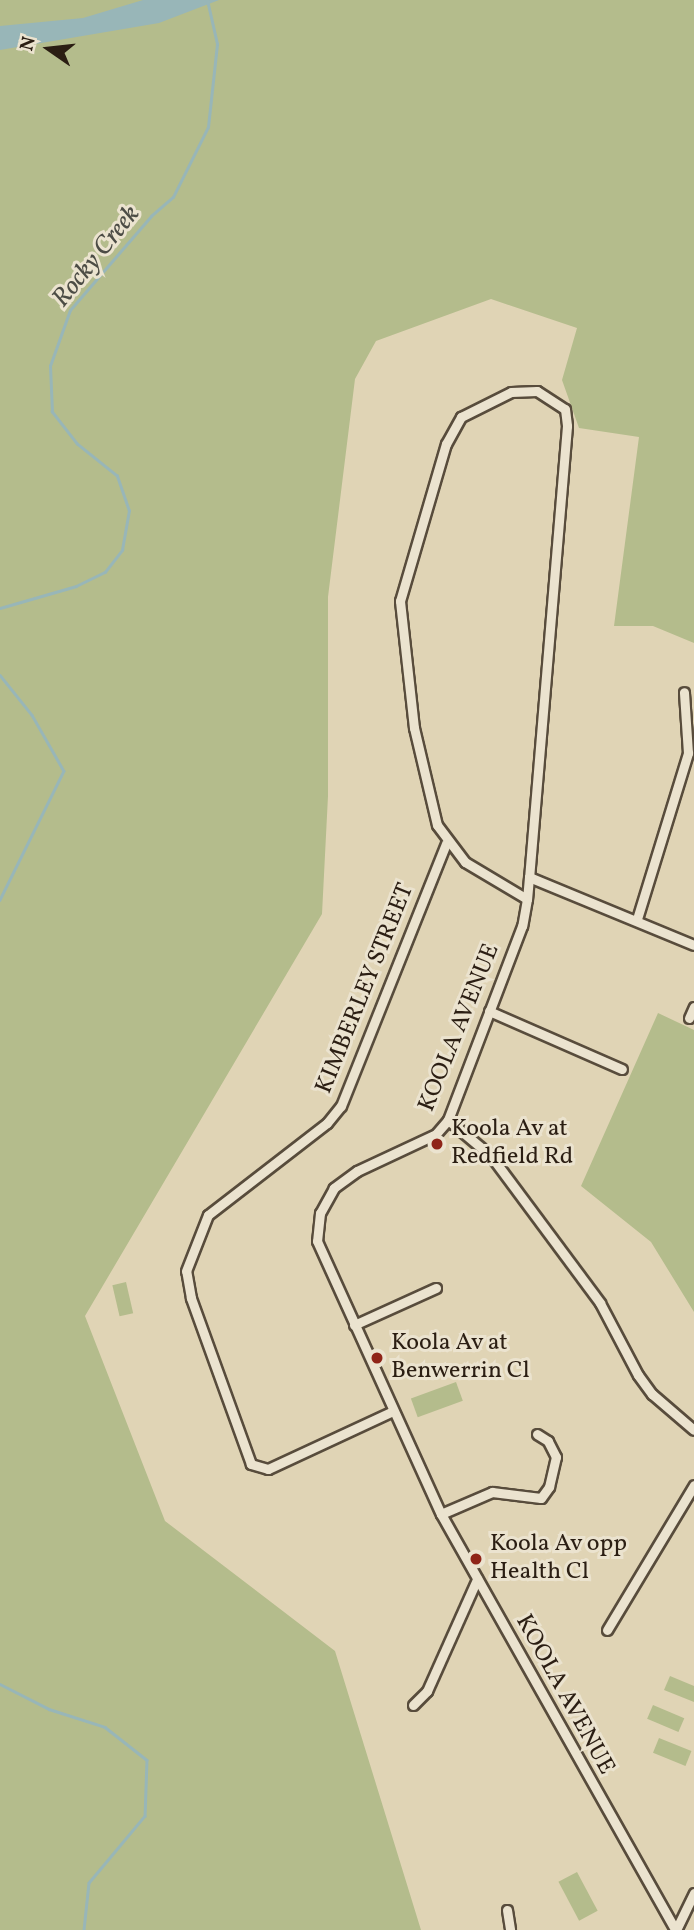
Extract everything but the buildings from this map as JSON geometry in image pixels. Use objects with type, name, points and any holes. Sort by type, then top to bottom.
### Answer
[{"type":"street","name":"KOOLA AVENUE","points":[[446,843],[432,809],[414,728],[400,601],[446,444],[461,417],[511,392],[537,391],[565,409],[558,551],[527,899],[522,926],[448,1120],[430,1137],[345,1179],[320,1213],[317,1241],[441,1514],[676,1930]]},
{"type":"street","points":[[637,919],[691,753],[684,692]]},
{"type":"street","points":[[446,843],[486,877],[527,899]]},
{"type":"street","name":"KIMBERLEY STREET","points":[[393,1411],[268,1469],[258,1469],[246,1457],[191,1298],[186,1271],[208,1215],[327,1123],[341,1106],[446,843]]},
{"type":"street","points":[[529,877],[637,919],[694,945]]},
{"type":"street","points":[[689,1018],[694,1007]]},
{"type":"street","points":[[489,1011],[622,1069]]},
{"type":"street","points":[[448,1120],[491,1156],[600,1303],[652,1394],[694,1430]]},
{"type":"street","points":[[354,1325],[436,1288]]},
{"type":"street","points":[[441,1514],[492,1492],[541,1498],[549,1487],[556,1457],[548,1441],[537,1434]]},
{"type":"street","points":[[607,1630],[694,1485]]},
{"type":"street","points":[[414,1705],[427,1691],[477,1579]]},
{"type":"street","points":[[676,1930],[694,1893]]},
{"type":"street","points":[[507,1910],[510,1930]]},
{"type":"green space","points":[[0,0],[694,0],[694,643],[653,626],[614,626],[639,437],[579,428],[562,380],[577,328],[491,299],[376,341],[355,379],[328,597],[328,796],[322,914],[85,1316],[165,1521],[335,1651],[421,1930],[0,1930]]},
{"type":"green space","points":[[658,1013],[694,1030],[694,1312],[651,1242],[581,1186]]},
{"type":"green space","points":[[126,1282],[133,1313],[120,1316],[112,1285]]},
{"type":"green space","points":[[456,1382],[463,1401],[418,1417],[411,1398]]},
{"type":"green space","points":[[670,1676],[694,1686],[694,1702],[664,1690]]},
{"type":"green space","points":[[653,1705],[684,1718],[678,1732],[647,1719]]},
{"type":"green space","points":[[659,1738],[691,1751],[685,1766],[653,1753]]},
{"type":"green space","points":[[577,1872],[598,1911],[579,1921],[558,1882]]},
{"type":"water","points":[[143,0],[219,0],[159,23],[0,50],[0,26],[83,18]]},
{"type":"waterway","name":"Rocky Creek","points":[[0,608],[76,586],[105,572],[122,550],[129,511],[117,476],[77,444],[52,412],[50,366],[70,310],[151,216],[173,197],[208,127],[217,44],[207,0]]},
{"type":"waterway","name":"Rocky Creek","points":[[0,675],[32,715],[64,771],[0,900]]},
{"type":"waterway","name":"Rocky Creek","points":[[0,1684],[49,1709],[105,1727],[147,1760],[145,1816],[89,1883],[84,1930]]},
{"type":"place","name":"Koola Av at Redfield Rd","points":[[437,1144]]},
{"type":"place","name":"Koola Av at Benwerrin Cl","points":[[377,1358]]},
{"type":"place","name":"Koola Av opp Health Cl","points":[[476,1559]]}]
